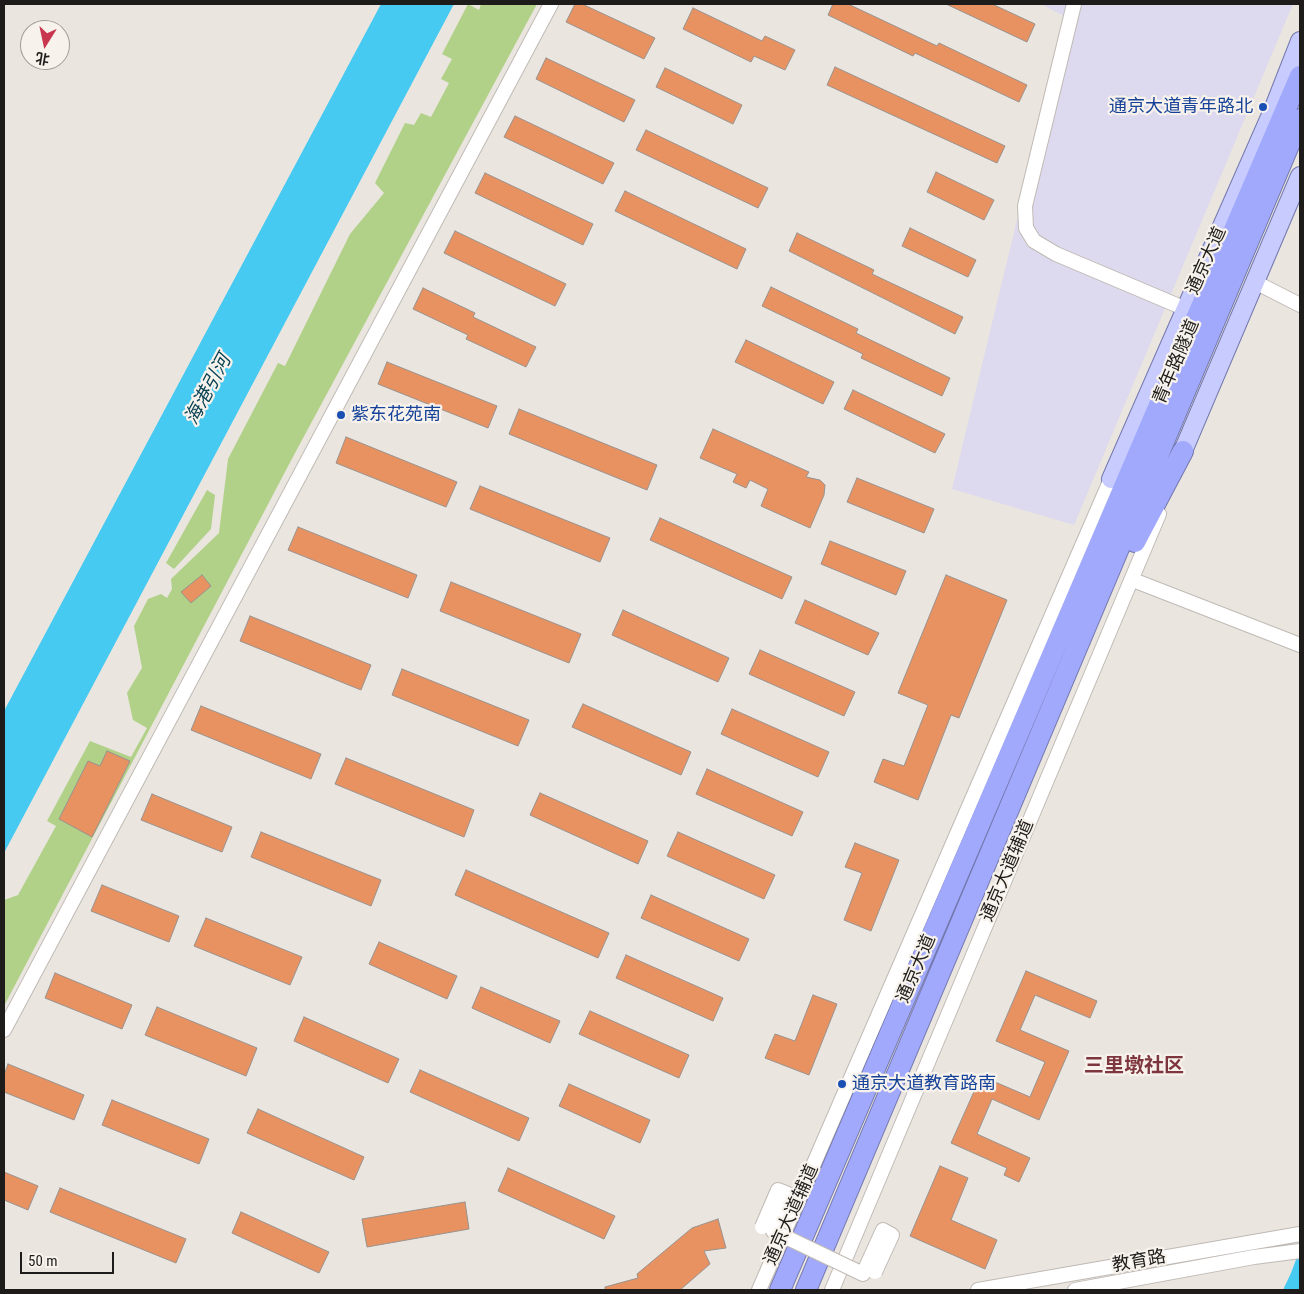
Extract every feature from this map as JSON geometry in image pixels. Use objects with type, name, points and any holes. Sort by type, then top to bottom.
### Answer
[{"type":"highway","name":"青年路隧道","points":[[1054,648],[1300,76]]},
{"type":"highway","name":"青年路隧道","points":[[1076,654],[1300,119]]},
{"type":"highway","points":[[1076,654],[1183,451]]},
{"type":"highway","points":[[1054,648],[1111,479]]},
{"type":"highway","name":"通京大道","points":[[780,1290],[1054,648]]},
{"type":"highway","name":"通京大道","points":[[806,1290],[1076,654]]},
{"type":"main road","name":"通京大道","points":[[1111,479],[1273,110],[1300,41]]},
{"type":"main road","points":[[1183,451],[1300,176]]},
{"type":"street","points":[[4,1030],[551,4]]},
{"type":"street","points":[[1074,4],[1025,206],[1026,228],[1034,241],[1056,254],[1186,308]]},
{"type":"street","points":[[1255,282],[1300,305]]},
{"type":"street","name":"通京大道辅道","points":[[832,1290],[1133,580],[1183,451]]},
{"type":"street","name":"通京大道辅道","points":[[759,1290],[1111,479]]},
{"type":"street","points":[[1133,580],[1300,645]]},
{"type":"street","points":[[762,1226],[778,1190],[788,1194],[773,1231],[863,1274],[883,1230],[892,1234],[875,1272]]},
{"type":"street","name":"教育路","points":[[978,1290],[1300,1234]]},
{"type":"street","name":"教育路","points":[[1075,1290],[1300,1251]]},
{"type":"shaded area","points":[[1041,4],[1293,4],[1074,525],[952,489],[1066,17]]},
{"type":"green space","points":[[468,4],[479,10],[481,4],[537,4],[295,453],[4,1006],[4,900],[18,895],[56,826],[47,821],[90,741],[131,757],[147,728],[133,720],[127,693],[142,668],[134,626],[148,599],[161,594],[167,598],[172,589],[171,579],[219,533],[228,459],[278,363],[285,366],[350,234],[384,193],[375,183],[405,123],[414,125],[421,113],[431,117],[449,83],[441,79],[452,59],[442,54]]},
{"type":"green space","points":[[207,490],[215,495],[211,529],[174,569],[166,563]]},
{"type":"water","name":"海港引河","points":[[381,4],[454,4],[4,853],[4,711]]},
{"type":"water","points":[[1300,1249],[1300,1290],[1283,1290],[1291,1273]]},
{"type":"building","points":[[575,4],[582,4],[655,38],[644,59],[566,22]]},
{"type":"building","points":[[833,4],[848,4],[937,46],[939,43],[1027,85],[1019,102],[915,53],[913,56],[828,15]]},
{"type":"building","points":[[946,4],[992,4],[1035,24],[1027,42]]},
{"type":"building","points":[[693,8],[762,41],[765,36],[795,50],[785,70],[754,56],[751,62],[683,29]]},
{"type":"building","points":[[546,58],[635,100],[624,122],[536,79]]},
{"type":"building","points":[[835,67],[1005,146],[997,163],[827,85]]},
{"type":"building","points":[[665,68],[742,105],[733,124],[656,87]]},
{"type":"building","points":[[515,116],[614,163],[603,184],[504,137]]},
{"type":"building","points":[[646,130],[768,188],[758,208],[636,150]]},
{"type":"building","points":[[936,172],[994,200],[984,220],[927,192]]},
{"type":"building","points":[[485,173],[593,224],[583,245],[475,193]]},
{"type":"building","points":[[625,191],[746,249],[737,269],[615,211]]},
{"type":"building","points":[[910,228],[976,260],[968,277],[902,246]]},
{"type":"building","points":[[455,231],[566,284],[555,306],[444,253]]},
{"type":"building","points":[[797,233],[874,270],[872,274],[963,317],[955,334],[789,251]]},
{"type":"building","points":[[771,287],[858,329],[856,333],[950,378],[942,396],[861,358],[863,354],[762,306]]},
{"type":"building","points":[[423,288],[475,313],[473,317],[536,347],[526,367],[466,339],[468,335],[413,309]]},
{"type":"building","points":[[746,340],[834,382],[823,404],[735,362]]},
{"type":"building","points":[[387,362],[497,406],[488,428],[378,384]]},
{"type":"building","points":[[853,390],[945,434],[935,453],[844,409]]},
{"type":"building","points":[[519,409],[657,465],[647,490],[509,434]]},
{"type":"building","points":[[713,429],[809,472],[806,477],[820,480],[825,485],[824,495],[810,528],[761,506],[768,489],[750,480],[746,488],[733,482],[737,474],[700,458]]},
{"type":"building","points":[[346,437],[457,482],[446,507],[336,463]]},
{"type":"building","points":[[857,478],[934,509],[924,533],[847,502]]},
{"type":"building","points":[[480,486],[610,538],[600,562],[470,509]]},
{"type":"building","points":[[660,518],[792,577],[782,599],[650,540]]},
{"type":"building","points":[[298,527],[417,575],[408,598],[288,550]]},
{"type":"building","points":[[830,541],[906,571],[896,595],[821,564]]},
{"type":"building","points":[[202,575],[211,586],[191,603],[181,592]]},
{"type":"building","points":[[946,575],[1007,600],[959,718],[951,715],[918,800],[874,782],[883,759],[904,766],[928,705],[898,693]]},
{"type":"building","points":[[451,582],[581,634],[569,663],[440,611]]},
{"type":"building","points":[[805,600],[879,633],[868,655],[795,623]]},
{"type":"building","points":[[623,610],[729,658],[718,682],[612,635]]},
{"type":"building","points":[[250,616],[371,665],[361,690],[240,641]]},
{"type":"building","points":[[760,650],[855,692],[844,716],[749,674]]},
{"type":"building","points":[[402,669],[529,720],[518,746],[392,695]]},
{"type":"building","points":[[583,704],[691,752],[681,775],[572,727]]},
{"type":"building","points":[[201,706],[321,754],[311,779],[191,730]]},
{"type":"building","points":[[732,709],[829,752],[818,777],[721,734]]},
{"type":"building","points":[[107,751],[130,761],[92,837],[59,819],[88,761],[100,766]]},
{"type":"building","points":[[346,758],[474,810],[464,837],[335,784]]},
{"type":"building","points":[[707,769],[803,812],[792,836],[696,794]]},
{"type":"building","points":[[540,793],[648,841],[638,864],[530,815]]},
{"type":"building","points":[[152,794],[232,827],[222,852],[141,820]]},
{"type":"building","points":[[261,832],[381,880],[371,906],[251,857]]},
{"type":"building","points":[[678,832],[775,875],[764,899],[667,856]]},
{"type":"building","points":[[855,843],[899,860],[871,931],[844,920],[862,873],[845,867]]},
{"type":"building","points":[[466,870],[609,933],[598,958],[455,895]]},
{"type":"building","points":[[102,885],[179,916],[169,942],[91,911]]},
{"type":"building","points":[[651,895],[749,939],[739,961],[641,918]]},
{"type":"building","points":[[206,918],[302,957],[290,985],[194,946]]},
{"type":"building","points":[[379,942],[457,976],[447,999],[369,964]]},
{"type":"building","points":[[626,955],[723,998],[713,1021],[616,978]]},
{"type":"building","points":[[1026,971],[1097,1001],[1090,1018],[1035,995],[1020,1030],[1069,1051],[1039,1120],[992,1099],[977,1134],[1030,1158],[1019,1182],[1004,1175],[1007,1168],[951,1143],[981,1076],[1030,1097],[1045,1062],[996,1041]]},
{"type":"building","points":[[55,973],[132,1005],[122,1029],[45,998]]},
{"type":"building","points":[[481,987],[560,1021],[550,1043],[472,1008]]},
{"type":"building","points":[[813,995],[837,1004],[809,1075],[765,1058],[775,1034],[795,1041]]},
{"type":"building","points":[[157,1007],[257,1048],[246,1076],[145,1035]]},
{"type":"building","points":[[590,1011],[689,1055],[679,1078],[579,1034]]},
{"type":"building","points":[[304,1017],[399,1059],[388,1083],[294,1041]]},
{"type":"building","points":[[8,1064],[84,1095],[74,1120],[4,1092],[4,1075]]},
{"type":"building","points":[[420,1070],[529,1118],[519,1141],[410,1092]]},
{"type":"building","points":[[569,1084],[650,1120],[640,1143],[559,1106]]},
{"type":"building","points":[[112,1100],[209,1139],[199,1164],[102,1125]]},
{"type":"building","points":[[258,1109],[364,1157],[354,1180],[247,1133]]},
{"type":"building","points":[[940,1166],[968,1178],[951,1220],[997,1240],[985,1269],[910,1236]]},
{"type":"building","points":[[508,1168],[615,1216],[604,1239],[498,1191]]},
{"type":"building","points":[[4,1172],[38,1186],[28,1210],[4,1200]]},
{"type":"building","points":[[60,1188],[186,1239],[176,1263],[50,1212]]},
{"type":"building","points":[[465,1202],[469,1229],[367,1247],[362,1219]]},
{"type":"building","points":[[241,1212],[329,1252],[319,1273],[232,1233]]},
{"type":"building","points":[[718,1219],[726,1248],[704,1251],[710,1264],[680,1290],[605,1290],[605,1287],[638,1278],[637,1274],[692,1228]]},
{"type":"place","name":"通京大道青年路北","points":[[1263,107]]},
{"type":"place","name":"紫东花苑南","points":[[341,415]]},
{"type":"place","name":"通京大道教育路南","points":[[842,1084]]},
{"type":"district","name":"三里墩社区","points":[[1134,1067]]}]
